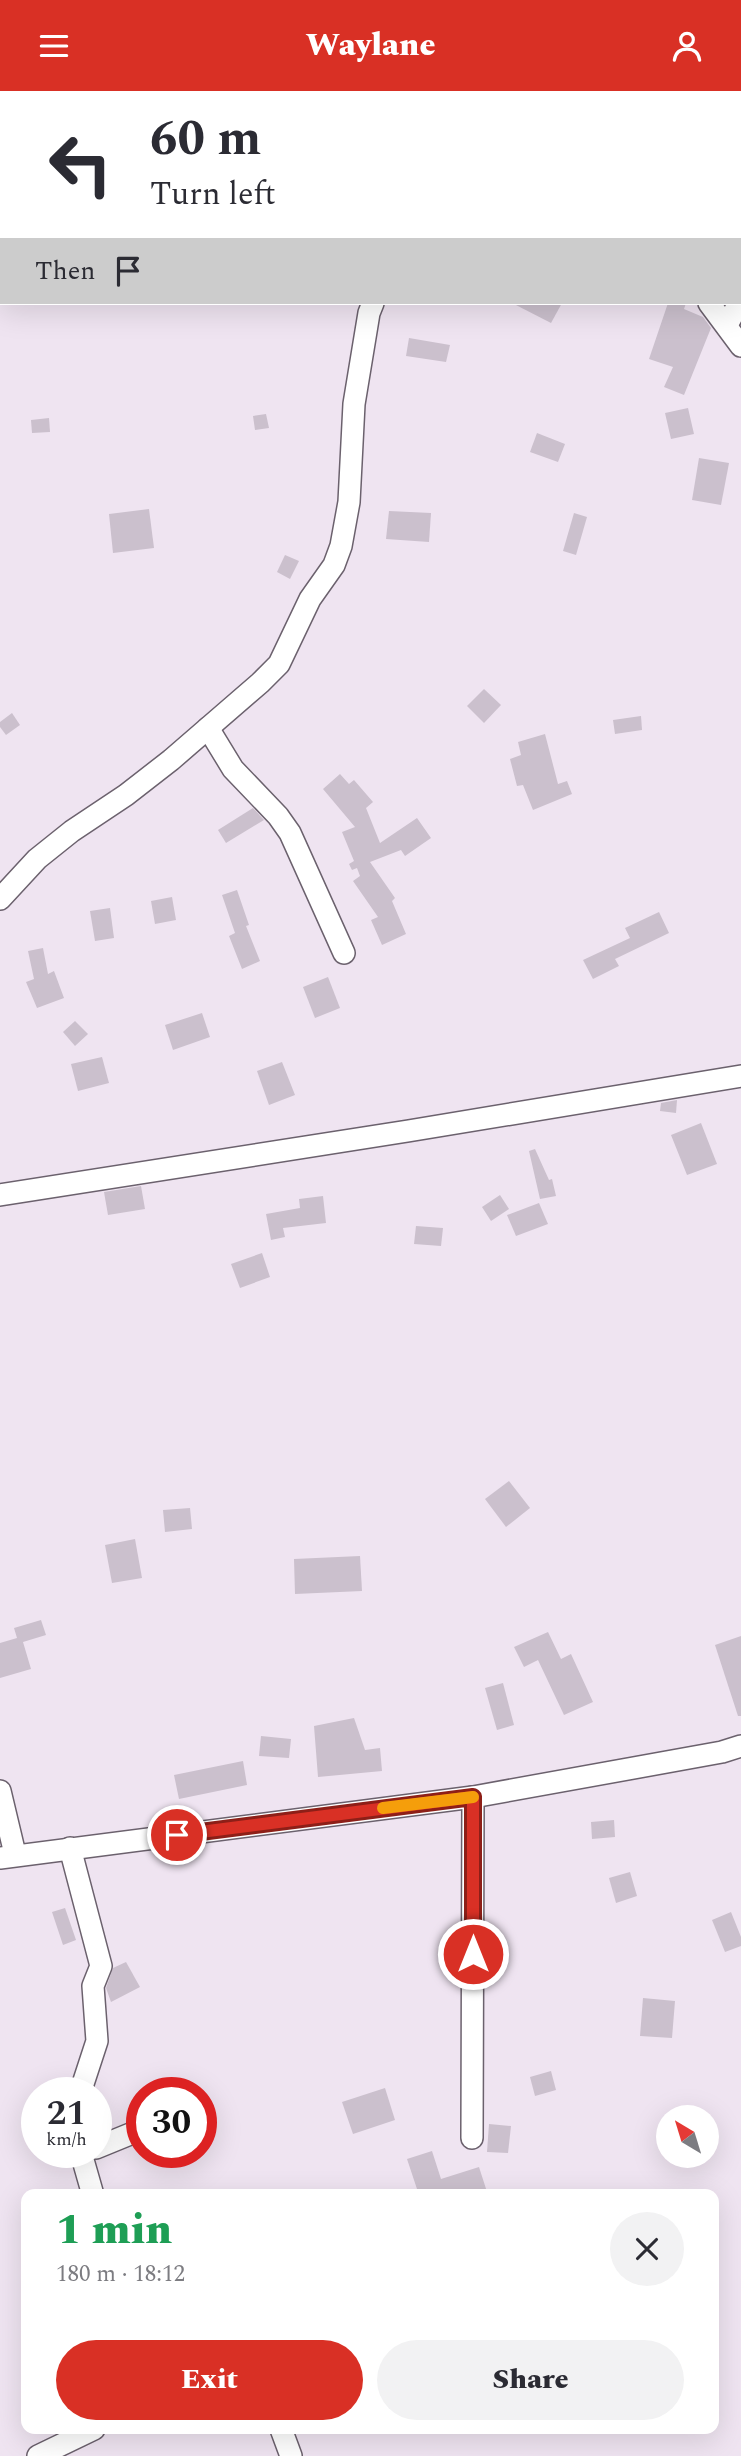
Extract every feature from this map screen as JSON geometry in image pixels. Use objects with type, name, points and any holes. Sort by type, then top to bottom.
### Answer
[{"type":"street","points":[[0,899],[37,859],[72,831],[126,795],[260,684],[279,664],[310,599],[334,565],[341,546],[349,502],[354,404],[372,305]]},
{"type":"street","points":[[711,305],[741,346]]},
{"type":"street","points":[[727,325],[738,305]]},
{"type":"street","points":[[208,728],[233,769],[264,800],[290,833],[344,953]]},
{"type":"street","points":[[0,1195],[741,1076]]},
{"type":"street","points":[[0,1791],[7,1856],[473,1797],[741,1747]]},
{"type":"street","points":[[472,2139],[473,1797]]},
{"type":"street","points":[[70,1848],[101,1966],[93,1986],[97,2041],[85,2077]]},
{"type":"street","points":[[85,2168],[91,2189]]},
{"type":"street","points":[[38,2456],[84,2434]]},
{"type":"street","points":[[283,2434],[292,2456]]},
{"type":"building","points":[[516,305],[561,305],[551,323]]},
{"type":"building","points":[[667,305],[685,305],[684,309],[703,317],[711,328],[684,395],[664,387],[673,367],[649,359]]},
{"type":"building","points":[[409,338],[450,345],[446,362],[406,356]]},
{"type":"building","points":[[688,408],[694,434],[671,439],[665,413]]},
{"type":"building","points":[[266,414],[269,428],[255,430],[253,416]]},
{"type":"building","points":[[49,418],[50,432],[32,433],[31,420]]},
{"type":"building","points":[[537,433],[565,444],[558,462],[530,452]]},
{"type":"building","points":[[699,458],[729,463],[721,505],[692,500]]},
{"type":"building","points":[[149,509],[154,548],[113,553],[109,514]]},
{"type":"building","points":[[389,511],[431,513],[429,542],[386,539]]},
{"type":"building","points":[[574,513],[587,517],[576,555],[563,551]]},
{"type":"building","points":[[285,555],[299,561],[290,579],[277,572]]},
{"type":"building","points":[[484,689],[501,705],[484,723],[467,706]]},
{"type":"building","points":[[12,713],[20,725],[6,735],[0,722]]},
{"type":"building","points":[[641,716],[642,730],[615,734],[613,720]]},
{"type":"building","points":[[545,734],[558,784],[567,781],[572,794],[533,810],[523,785],[517,786],[510,759],[521,755],[518,742]]},
{"type":"building","points":[[340,774],[349,784],[354,780],[373,802],[366,808],[380,843],[417,818],[431,838],[405,856],[401,850],[370,862],[395,898],[392,901],[406,934],[382,945],[371,920],[378,917],[353,881],[360,876],[357,868],[352,870],[349,864],[354,861],[342,832],[355,827],[323,789]]},
{"type":"building","points":[[253,808],[264,820],[226,843],[218,830]]},
{"type":"building","points":[[237,890],[249,925],[246,926],[260,961],[242,969],[229,936],[235,933],[222,895]]},
{"type":"building","points":[[172,897],[176,920],[155,924],[151,901]]},
{"type":"building","points":[[110,908],[114,938],[95,941],[90,911]]},
{"type":"building","points":[[659,912],[669,933],[615,959],[619,966],[593,979],[583,960],[630,938],[625,928]]},
{"type":"building","points":[[43,948],[48,974],[54,971],[64,998],[37,1008],[26,982],[34,979],[28,951]]},
{"type":"building","points":[[328,977],[340,1008],[315,1018],[303,987]]},
{"type":"building","points":[[202,1013],[210,1037],[173,1050],[165,1025]]},
{"type":"building","points":[[75,1021],[88,1034],[75,1046],[63,1032]]},
{"type":"building","points":[[102,1057],[109,1083],[78,1091],[71,1064]]},
{"type":"building","points":[[282,1062],[295,1095],[269,1105],[257,1071]]},
{"type":"building","points":[[677,1100],[676,1113],[660,1111],[661,1103]]},
{"type":"building","points":[[701,1123],[717,1164],[687,1175],[671,1135]]},
{"type":"building","points":[[535,1149],[549,1180],[552,1179],[556,1196],[540,1199],[529,1151]]},
{"type":"building","points":[[141,1186],[145,1209],[108,1215],[104,1192]]},
{"type":"building","points":[[500,1195],[509,1209],[491,1221],[482,1207]]},
{"type":"building","points":[[323,1196],[326,1223],[283,1228],[285,1237],[271,1240],[266,1214],[300,1208],[299,1199]]},
{"type":"building","points":[[539,1203],[548,1224],[516,1236],[507,1215]]},
{"type":"building","points":[[416,1226],[443,1228],[441,1246],[414,1244]]},
{"type":"building","points":[[262,1253],[270,1277],[240,1288],[231,1264]]},
{"type":"building","points":[[509,1481],[530,1508],[506,1527],[485,1499]]},
{"type":"building","points":[[190,1508],[192,1529],[165,1532],[163,1510]]},
{"type":"building","points":[[135,1539],[142,1578],[112,1583],[105,1545]]},
{"type":"building","points":[[360,1556],[362,1591],[295,1594],[294,1559]]},
{"type":"building","points":[[41,1620],[46,1635],[23,1642],[31,1669],[0,1678],[0,1643],[17,1638],[14,1628]]},
{"type":"building","points":[[548,1632],[561,1659],[571,1654],[593,1702],[564,1715],[538,1660],[524,1667],[514,1647]]},
{"type":"building","points":[[741,1636],[741,1716],[738,1716],[715,1645]]},
{"type":"building","points":[[503,1683],[514,1725],[497,1730],[485,1688]]},
{"type":"building","points":[[354,1718],[365,1750],[380,1748],[382,1771],[318,1777],[314,1726]]},
{"type":"building","points":[[261,1736],[291,1739],[289,1758],[259,1756]]},
{"type":"building","points":[[243,1761],[247,1785],[179,1799],[174,1775]]},
{"type":"building","points":[[614,1820],[615,1837],[592,1839],[591,1822]]},
{"type":"building","points":[[630,1872],[637,1896],[616,1903],[609,1878]]},
{"type":"building","points":[[65,1908],[76,1940],[63,1945],[52,1912]]},
{"type":"building","points":[[731,1912],[741,1937],[741,1946],[725,1952],[712,1920]]},
{"type":"building","points":[[126,1962],[140,1987],[111,2002],[106,1988],[113,1968]]},
{"type":"building","points":[[643,1998],[675,2001],[672,2038],[640,2036]]},
{"type":"building","points":[[551,2071],[556,2090],[535,2096],[530,2077]]},
{"type":"building","points":[[385,2088],[395,2120],[353,2134],[342,2102]]},
{"type":"building","points":[[489,2124],[511,2126],[508,2153],[487,2152]]},
{"type":"building","points":[[432,2151],[441,2179],[479,2167],[486,2189],[417,2189],[407,2159]]},
{"type":"slow traffic","points":[[383,1808],[473,1797]]},
{"type":"route","points":[[177,1835],[473,1797],[473,1954]]}]
